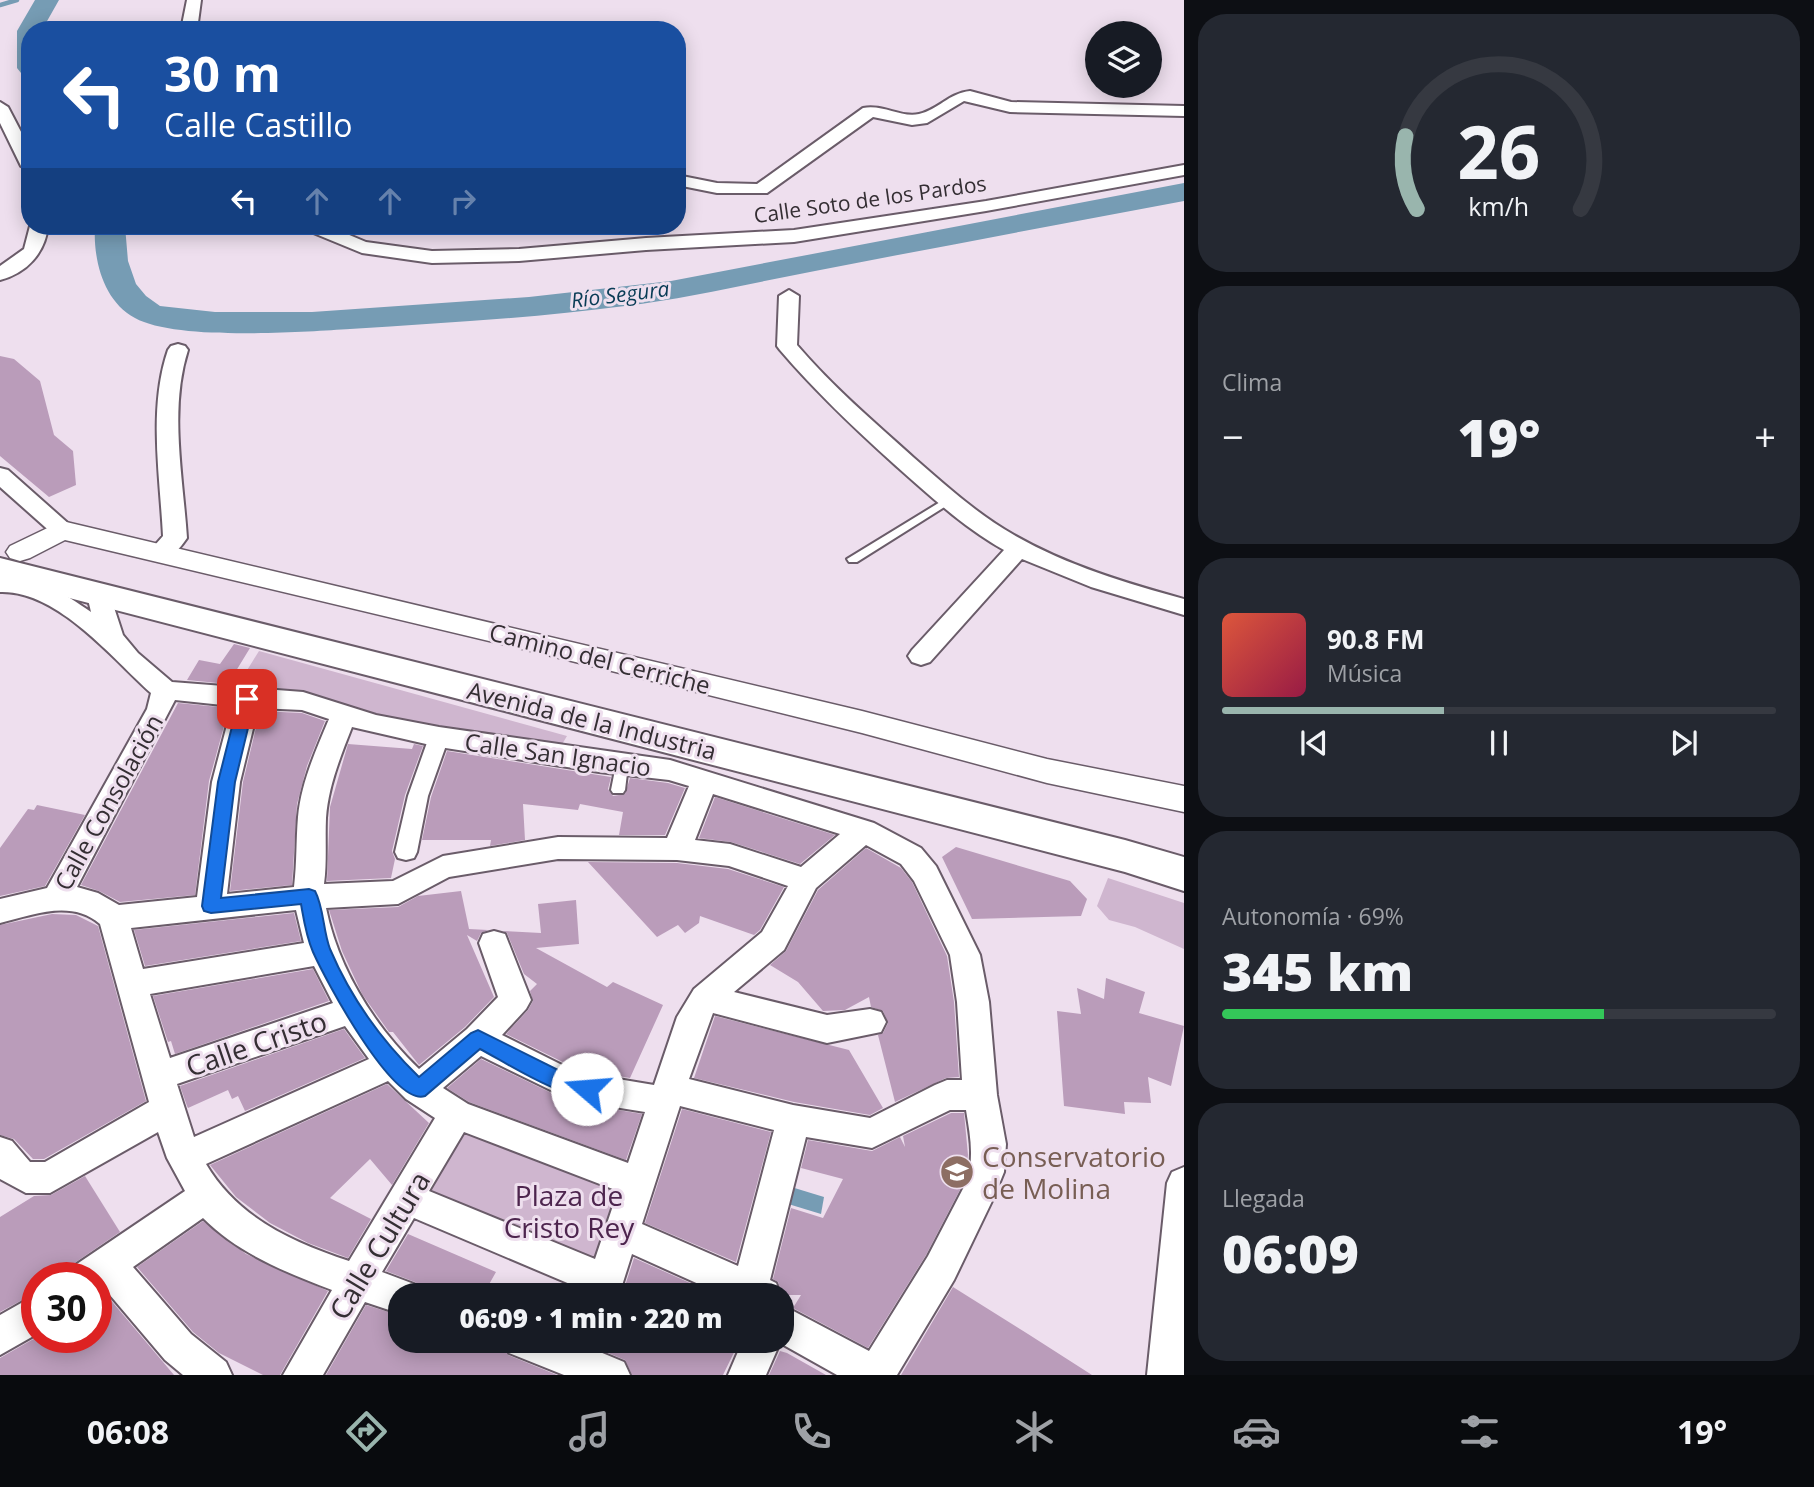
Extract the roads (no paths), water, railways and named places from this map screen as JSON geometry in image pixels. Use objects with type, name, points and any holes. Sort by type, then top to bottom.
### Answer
[{"type":"main road","name":"Avenida de la Industria","points":[[6,568],[1098,849],[1184,874]]},
{"type":"main road","name":"Avenida de la Industria","points":[[6,568],[901,773],[1184,849]]},
{"type":"street","points":[[191,21],[194,0]]},
{"type":"street","points":[[686,182],[717,188],[761,189],[869,112],[912,120],[927,118],[960,97],[970,96],[1010,107],[1184,111]]},
{"type":"street","points":[[0,107],[21,148]]},
{"type":"street","name":"Calle Soto de los Pardos","points":[[334,235],[362,247],[432,257],[519,255],[646,244],[794,236],[986,206],[1184,170]]},
{"type":"street","points":[[0,274],[27,259],[38,241],[38,235]]},
{"type":"street","points":[[789,296],[787,346],[842,405],[950,499],[1019,548],[1184,607]]},
{"type":"street","points":[[160,553],[175,538],[169,421],[172,362],[178,350]]},
{"type":"street","points":[[0,475],[62,530],[6,568],[23,585],[54,599],[111,638]]},
{"type":"street","name":"Camino del Cerriche","points":[[62,530],[783,702],[1047,771],[1184,799]]},
{"type":"street","points":[[921,656],[1019,548]]},
{"type":"street","name":"Calle Consolación","points":[[99,594],[111,638],[129,659],[165,690],[160,709],[56,899],[89,901],[102,906],[113,919]]},
{"type":"street","name":"Calle San Ignacio","points":[[165,690],[247,699],[303,701],[344,714],[620,778],[670,770],[864,831],[911,856],[926,874],[965,955],[973,1002],[980,1095],[989,1144],[987,1172],[981,1188],[942,1268],[877,1374]]},
{"type":"street","points":[[211,906],[226,782],[247,699]]},
{"type":"street","points":[[344,714],[323,767],[313,816],[309,897],[314,930],[322,952],[353,1010],[392,1064],[418,1089],[456,1114],[640,1182]]},
{"type":"street","points":[[406,852],[418,796],[439,737]]},
{"type":"street","points":[[677,849],[704,782]]},
{"type":"street","points":[[605,1283],[693,1017],[705,998],[773,941],[806,880],[864,831]]},
{"type":"street","points":[[388,1291],[270,1247],[231,1222],[207,1196],[184,1158],[167,1109],[113,919],[211,906],[398,892],[443,867],[558,848],[677,849],[730,855],[806,880]]},
{"type":"street","points":[[0,911],[56,899]]},
{"type":"street","points":[[418,1089],[478,1039],[515,1000],[494,943]]},
{"type":"street","points":[[131,984],[322,952]]},
{"type":"street","points":[[705,998],[827,1029],[870,1022]]},
{"type":"street","name":"Calle Cristo","points":[[159,1076],[353,1010]]},
{"type":"street","points":[[478,1039],[571,1086],[668,1095],[872,1133],[947,1095],[980,1095]]},
{"type":"street","points":[[184,1158],[392,1064]]},
{"type":"street","points":[[0,1152],[10,1169],[34,1179],[50,1177],[167,1109]]},
{"type":"street","name":"Calle Cultura","points":[[302,1375],[456,1114]]},
{"type":"street","points":[[758,1283],[793,1120]]},
{"type":"street","points":[[1166,1375],[1184,1183]]},
{"type":"street","points":[[110,1262],[207,1196]]},
{"type":"street","points":[[406,1198],[592,1283]]},
{"type":"street","points":[[622,1232],[738,1283]]},
{"type":"street","points":[[112,1285],[178,1347],[214,1375]]},
{"type":"street","points":[[0,1337],[21,1323]]},
{"type":"street","points":[[794,1329],[836,1355],[877,1374]]},
{"type":"street","points":[[569,1353],[591,1359]]},
{"type":"street","points":[[747,1375],[757,1353]]},
{"type":"lane","points":[[852,559],[950,499]]},
{"type":"water","points":[[788,1186],[824,1197],[821,1214],[785,1203]]},
{"type":"waterway","points":[[0,5],[17,0]]},
{"type":"waterway","name":"Río Segura","points":[[35,21],[47,0]]},
{"type":"waterway","name":"Río Segura","points":[[110,235],[113,261],[121,284],[135,303],[149,313],[190,320],[288,323],[529,307],[624,297],[718,282],[1184,192]]},
{"type":"place","name":"Conservatorio de Molina","points":[[957,1172]]},
{"type":"park label","name":"Plaza de Cristo Rey","points":[[569,1211]]}]
